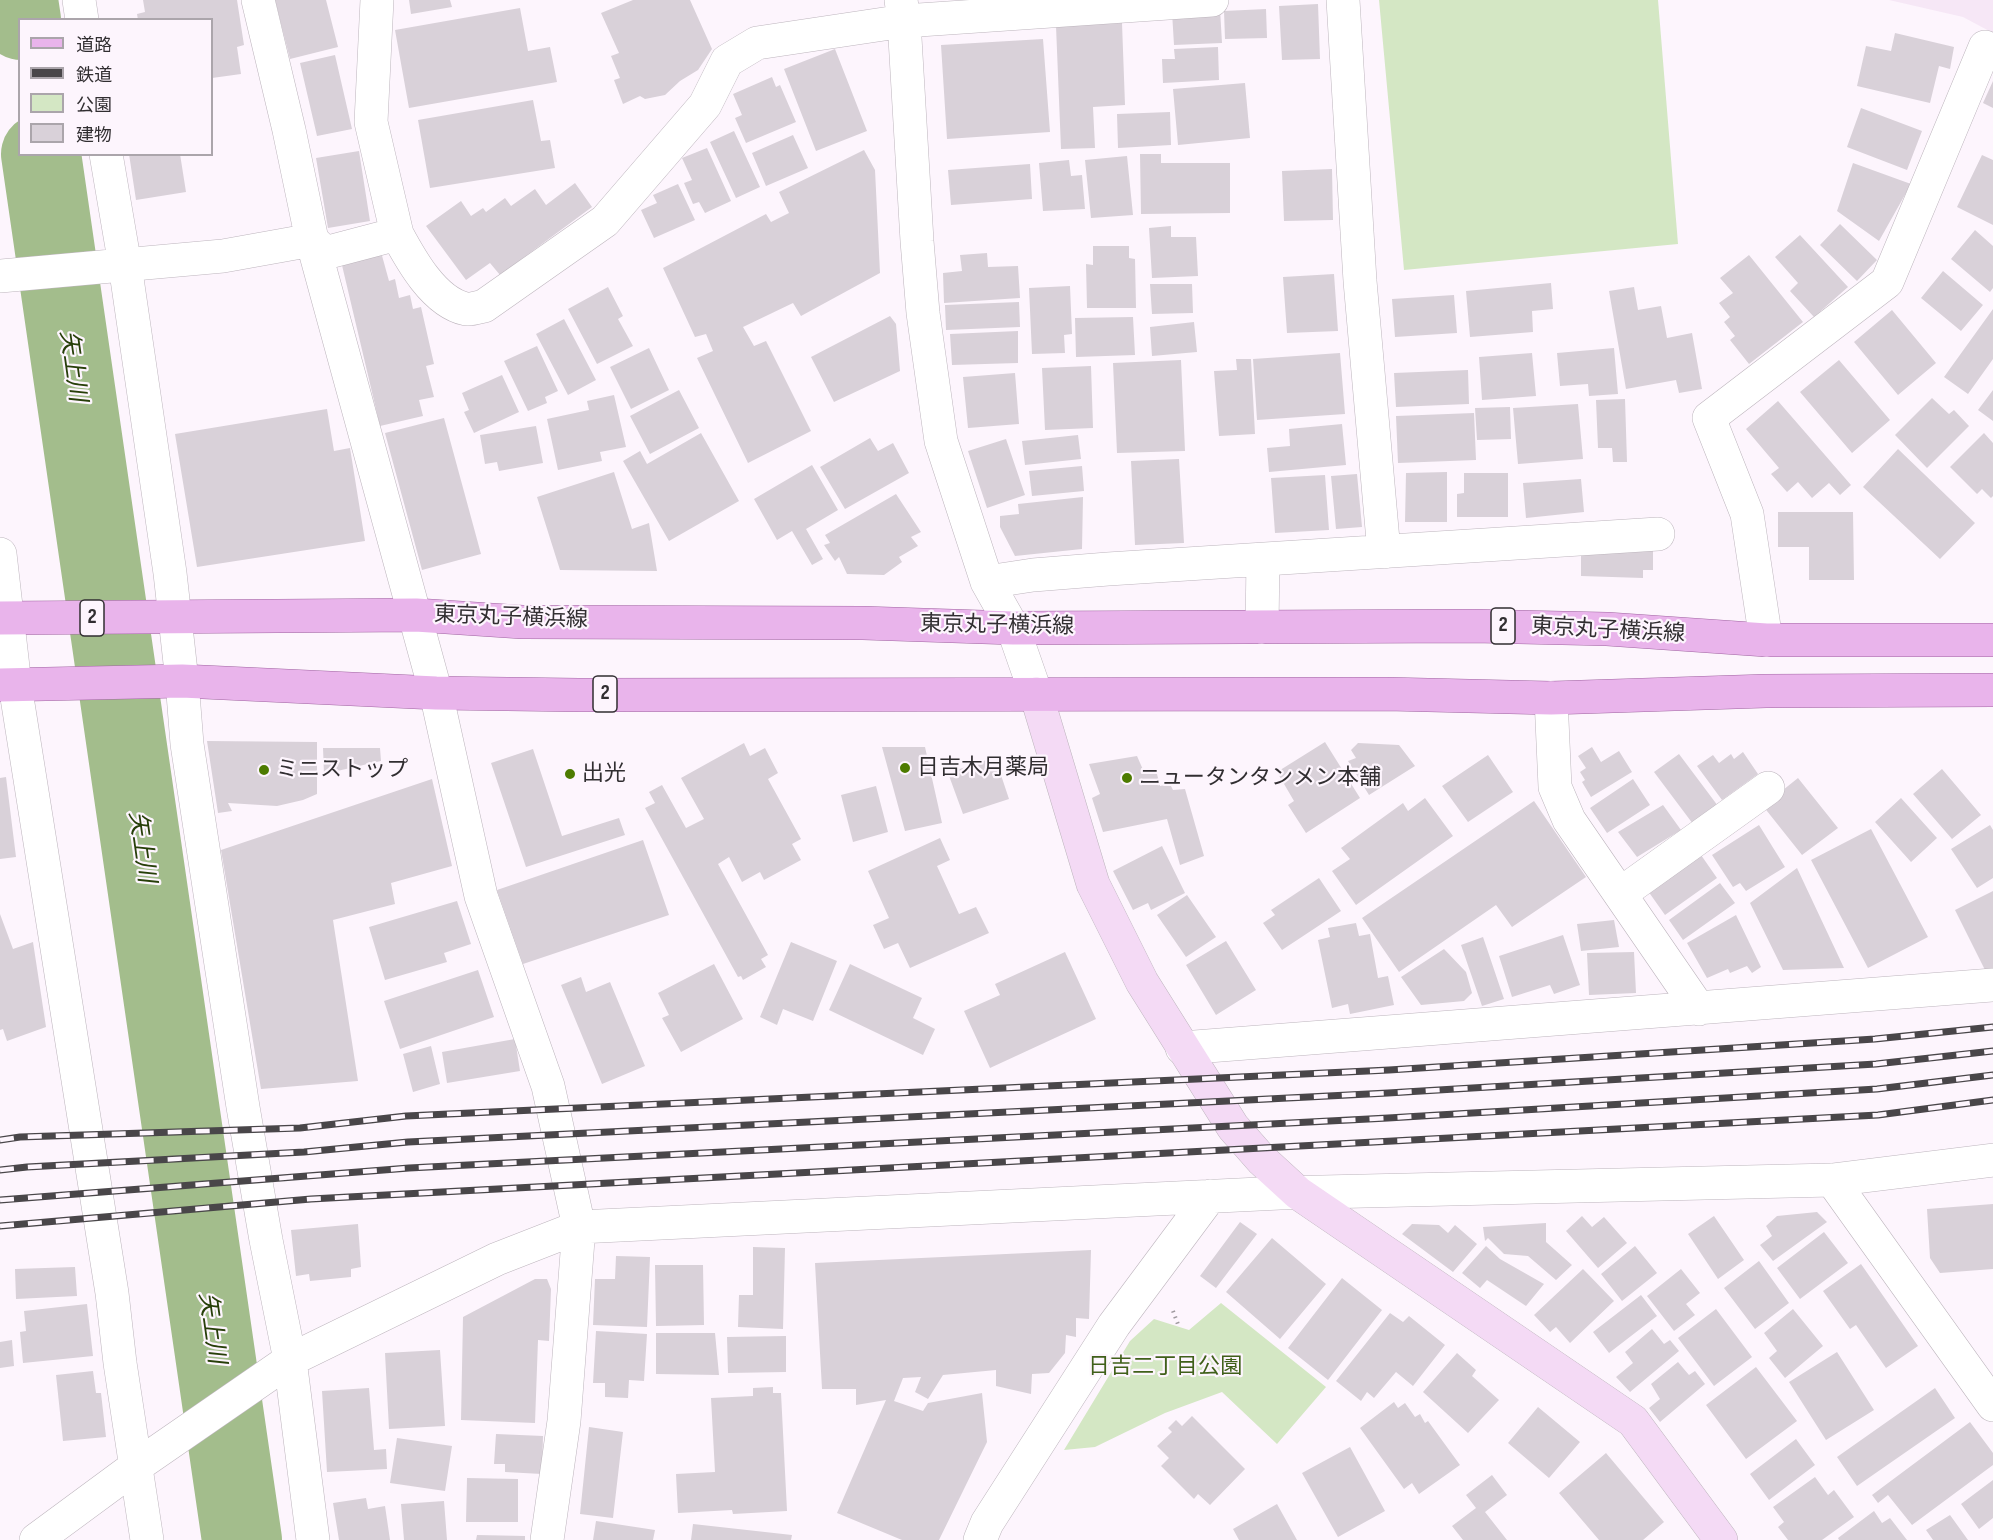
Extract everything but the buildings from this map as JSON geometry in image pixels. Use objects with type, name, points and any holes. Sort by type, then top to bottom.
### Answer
[{"type":"main road","name":"東京丸子横浜線","points":[[6,618],[416,615],[522,622],[863,623],[1013,628],[1474,626],[1607,629],[1766,640],[1993,640]]},
{"type":"main road","name":"2","points":[[17,684],[178,682],[436,693],[1139,696],[1387,694],[1551,698],[1766,691],[1993,690]]},
{"type":"street","points":[[79,0],[82,18]]},
{"type":"street","points":[[258,0],[290,130],[312,240],[416,615],[436,693],[481,896],[548,1086],[579,1227],[564,1421],[548,1540]]},
{"type":"street","points":[[377,0],[371,122],[397,234],[416,268],[443,298],[466,309],[484,306],[605,221],[705,105],[727,61],[757,44],[902,10],[1212,0]]},
{"type":"street","points":[[1343,0],[1360,281],[1384,552]]},
{"type":"street","points":[[902,10],[916,241],[923,313],[941,441],[987,582],[1013,628],[1036,694],[1093,884],[1142,982],[1233,1127],[1262,1160],[1298,1193],[1633,1421],[1721,1540]]},
{"type":"street","points":[[1766,640],[1747,514],[1709,418],[1887,282],[1985,47]]},
{"type":"street","points":[[106,156],[125,265],[173,617],[178,682],[187,744],[266,1240],[280,1368],[313,1540]]},
{"type":"street","points":[[312,240],[325,253],[397,234]]},
{"type":"street","points":[[0,276],[223,256],[312,240]]},
{"type":"street","points":[[987,582],[1108,568],[1658,534]]},
{"type":"street","points":[[0,554],[6,618],[112,1293],[147,1459],[147,1540]]},
{"type":"street","points":[[1262,627],[1263,560]]},
{"type":"street","points":[[1551,698],[1556,787],[1569,820],[1699,1009]]},
{"type":"street","points":[[1620,894],[1768,788]]},
{"type":"street","points":[[1182,1048],[1993,985]]},
{"type":"street","points":[[36,1540],[147,1459],[280,1368],[497,1259],[579,1227],[1210,1196],[1832,1180],[1993,1160]]},
{"type":"street","points":[[1832,1180],[1993,1405]]},
{"type":"street","points":[[980,1540],[987,1523],[1114,1324],[1210,1196]]},
{"type":"shaded area","points":[[1889,0],[1993,0],[1993,33],[1963,17]]},
{"type":"green space","points":[[1379,0],[1658,0],[1678,244],[1404,270]]},
{"type":"green space","name":"日吉二丁目公園","points":[[1221,1303],[1326,1387],[1277,1444],[1222,1392],[1165,1413],[1095,1447],[1064,1450],[1130,1341],[1154,1319],[1189,1330]]},
{"type":"waterway","name":"矢上川","points":[[18,0],[21,18]]},
{"type":"waterway","name":"矢上川","points":[[41,156],[242,1540]]},
{"type":"railway","points":[[0,1140],[20,1137],[300,1128],[406,1116],[1389,1070],[1875,1039],[1993,1027]]},
{"type":"railway","points":[[0,1170],[304,1152],[408,1142],[1388,1093],[1876,1064],[1993,1051]]},
{"type":"railway","points":[[0,1200],[409,1168],[1388,1118],[1877,1089],[1993,1075]]},
{"type":"railway","points":[[0,1226],[311,1199],[1878,1115],[1993,1100]]},
{"type":"place","name":"日吉木月薬局","points":[[905,768]]},
{"type":"place","name":"ミニストップ","points":[[264,770]]},
{"type":"place","name":"出光","points":[[570,774]]},
{"type":"place","name":"ニュータンタンメン本舗","points":[[1127,778]]}]
